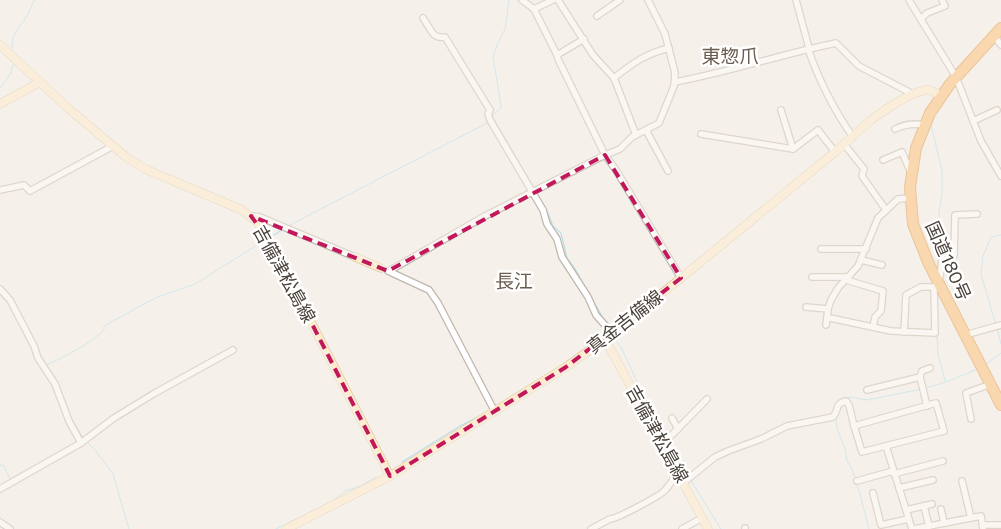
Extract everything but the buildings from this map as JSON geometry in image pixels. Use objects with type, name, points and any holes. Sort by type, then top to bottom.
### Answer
[{"type":"highway","name":"国道180号","points":[[1001,28],[956,77],[930,113],[916,148],[910,187],[913,224],[937,284],[1001,405]]},
{"type":"main road","name":"吉備津松島線","points":[[0,45],[113,146],[145,169],[229,204],[251,216],[263,229],[390,476]]},
{"type":"main road","points":[[0,104],[40,82]]},
{"type":"main road","name":"真金吉備線","points":[[286,529],[390,476],[550,378],[612,334],[835,152],[871,120],[910,95],[930,90],[941,96]]},
{"type":"main road","points":[[355,257],[381,268]]},
{"type":"main road","name":"吉備津松島線","points":[[605,339],[708,529]]},
{"type":"street","points":[[522,0],[534,9],[605,155],[681,278]]},
{"type":"street","points":[[534,9],[553,0]]},
{"type":"street","points":[[558,0],[593,55],[614,78],[636,135]]},
{"type":"street","points":[[597,16],[620,0]]},
{"type":"street","points":[[390,271],[439,241],[532,192],[620,149],[636,135],[657,125],[661,120],[675,82],[675,73],[663,27],[648,0]]},
{"type":"street","points":[[796,0],[816,72],[830,101],[853,137]]},
{"type":"street","points":[[909,0],[956,77],[981,141],[1001,176]]},
{"type":"street","points":[[921,19],[927,13],[945,6],[942,0]]},
{"type":"street","points":[[423,18],[434,36],[437,38],[445,37],[490,110],[488,114],[490,120],[543,210],[547,224],[557,239],[562,257],[576,277],[596,315],[612,334]]},
{"type":"street","points":[[994,36],[1001,45]]},
{"type":"street","points":[[557,55],[584,39]]},
{"type":"street","points":[[675,82],[708,76],[808,48],[836,43],[859,66],[874,75],[888,80],[909,92],[910,95]]},
{"type":"street","points":[[614,78],[636,60],[653,52],[669,48]]},
{"type":"street","points":[[781,110],[793,149]]},
{"type":"street","points":[[973,121],[997,110]]},
{"type":"street","points":[[895,129],[909,124],[925,125]]},
{"type":"street","points":[[646,130],[668,171]]},
{"type":"street","points":[[701,134],[793,149],[818,130],[835,152]]},
{"type":"street","points":[[844,144],[864,169],[862,176],[886,210]]},
{"type":"street","points":[[0,190],[24,185],[30,191],[113,146]]},
{"type":"street","points":[[882,160],[902,152],[912,175]]},
{"type":"street","points":[[826,324],[828,310],[838,288],[848,279],[861,260],[878,218],[898,199],[911,198]]},
{"type":"street","points":[[830,318],[891,331],[935,333],[937,284],[943,255],[954,256],[955,215],[977,214]]},
{"type":"street","points":[[251,216],[260,216],[355,257]]},
{"type":"street","points":[[821,249],[866,249]]},
{"type":"street","points":[[861,260],[882,265]]},
{"type":"street","points":[[381,268],[429,290],[494,412]]},
{"type":"street","points":[[812,277],[848,279],[883,292],[881,311],[875,317],[873,327]]},
{"type":"street","points":[[904,332],[906,296],[921,287],[937,284]]},
{"type":"street","points":[[0,289],[10,300],[34,346],[38,358],[55,384],[61,402],[82,441]]},
{"type":"street","points":[[806,307],[828,310]]},
{"type":"street","points":[[965,335],[1001,326]]},
{"type":"street","points":[[0,489],[82,441],[125,411],[175,381],[233,350]]},
{"type":"street","points":[[927,406],[920,377],[922,371],[930,368]]},
{"type":"street","points":[[867,390],[920,377]]},
{"type":"street","points":[[971,420],[966,393],[990,384]]},
{"type":"street","points":[[663,444],[707,399]]},
{"type":"street","points":[[684,482],[715,457],[728,451],[761,439],[787,426],[833,417],[841,402],[846,402],[849,405],[854,426],[862,452],[944,432],[936,404],[854,426]]},
{"type":"street","points":[[672,418],[678,429]]},
{"type":"street","points":[[886,446],[908,519],[913,529],[945,525],[981,516],[983,527],[1001,525]]},
{"type":"street","points":[[857,481],[943,461]]},
{"type":"street","points":[[591,529],[624,514],[664,492],[678,472]]},
{"type":"street","points":[[899,488],[933,480]]},
{"type":"street","points":[[962,481],[971,518]]},
{"type":"street","points":[[873,493],[881,525],[908,519]]},
{"type":"street","points":[[906,510],[932,504]]},
{"type":"street","points":[[924,506],[929,526]]},
{"type":"street","points":[[941,509],[945,525]]},
{"type":"street","points":[[682,529],[702,518]]},
{"type":"street","points":[[610,519],[614,527]]},
{"type":"street","points":[[0,522],[10,529]]},
{"type":"highlighted area","points":[[605,155],[681,278],[566,367],[390,476],[270,242],[251,216],[388,271]]},
{"type":"waterway","points":[[12,48],[14,36],[28,14],[34,0]]},
{"type":"waterway","points":[[509,0],[505,29],[493,57],[501,108],[492,116],[534,188]]},
{"type":"waterway","points":[[0,88],[11,73],[13,65]]},
{"type":"waterway","points":[[288,226],[489,122]]},
{"type":"waterway","points":[[931,124],[942,171],[937,269]]},
{"type":"waterway","points":[[537,194],[553,226],[561,233],[567,258],[602,316]]},
{"type":"waterway","points":[[271,237],[283,229]]},
{"type":"waterway","points":[[996,325],[981,274],[983,256],[991,237],[1001,235]]},
{"type":"waterway","points":[[46,365],[92,340],[104,330],[104,326],[155,298],[195,284],[265,240]]},
{"type":"waterway","points":[[0,285],[11,297]]},
{"type":"waterway","points":[[997,328],[1001,344]]},
{"type":"waterway","points":[[937,336],[938,354],[945,381]]},
{"type":"waterway","points":[[614,338],[622,349],[664,441]]},
{"type":"waterway","points":[[986,364],[1001,353]]},
{"type":"waterway","points":[[40,355],[44,362]]},
{"type":"waterway","points":[[926,388],[978,369]]},
{"type":"waterway","points":[[845,399],[849,397],[867,400],[922,389]]},
{"type":"waterway","points":[[70,417],[84,439]]},
{"type":"waterway","points":[[836,417],[837,429],[845,449],[847,461],[852,469],[869,529]]},
{"type":"waterway","points":[[402,462],[476,418]]},
{"type":"waterway","points":[[87,442],[113,474],[129,529]]},
{"type":"waterway","points":[[666,444],[687,476]]},
{"type":"waterway","points":[[0,465],[4,466],[10,479],[35,466]]},
{"type":"waterway","points":[[276,529],[333,501],[345,491],[361,486],[376,477]]},
{"type":"waterway","points":[[690,479],[721,529]]},
{"type":"district","name":"東惣爪","points":[[730,56]]},
{"type":"district","name":"長江","points":[[514,281]]}]
